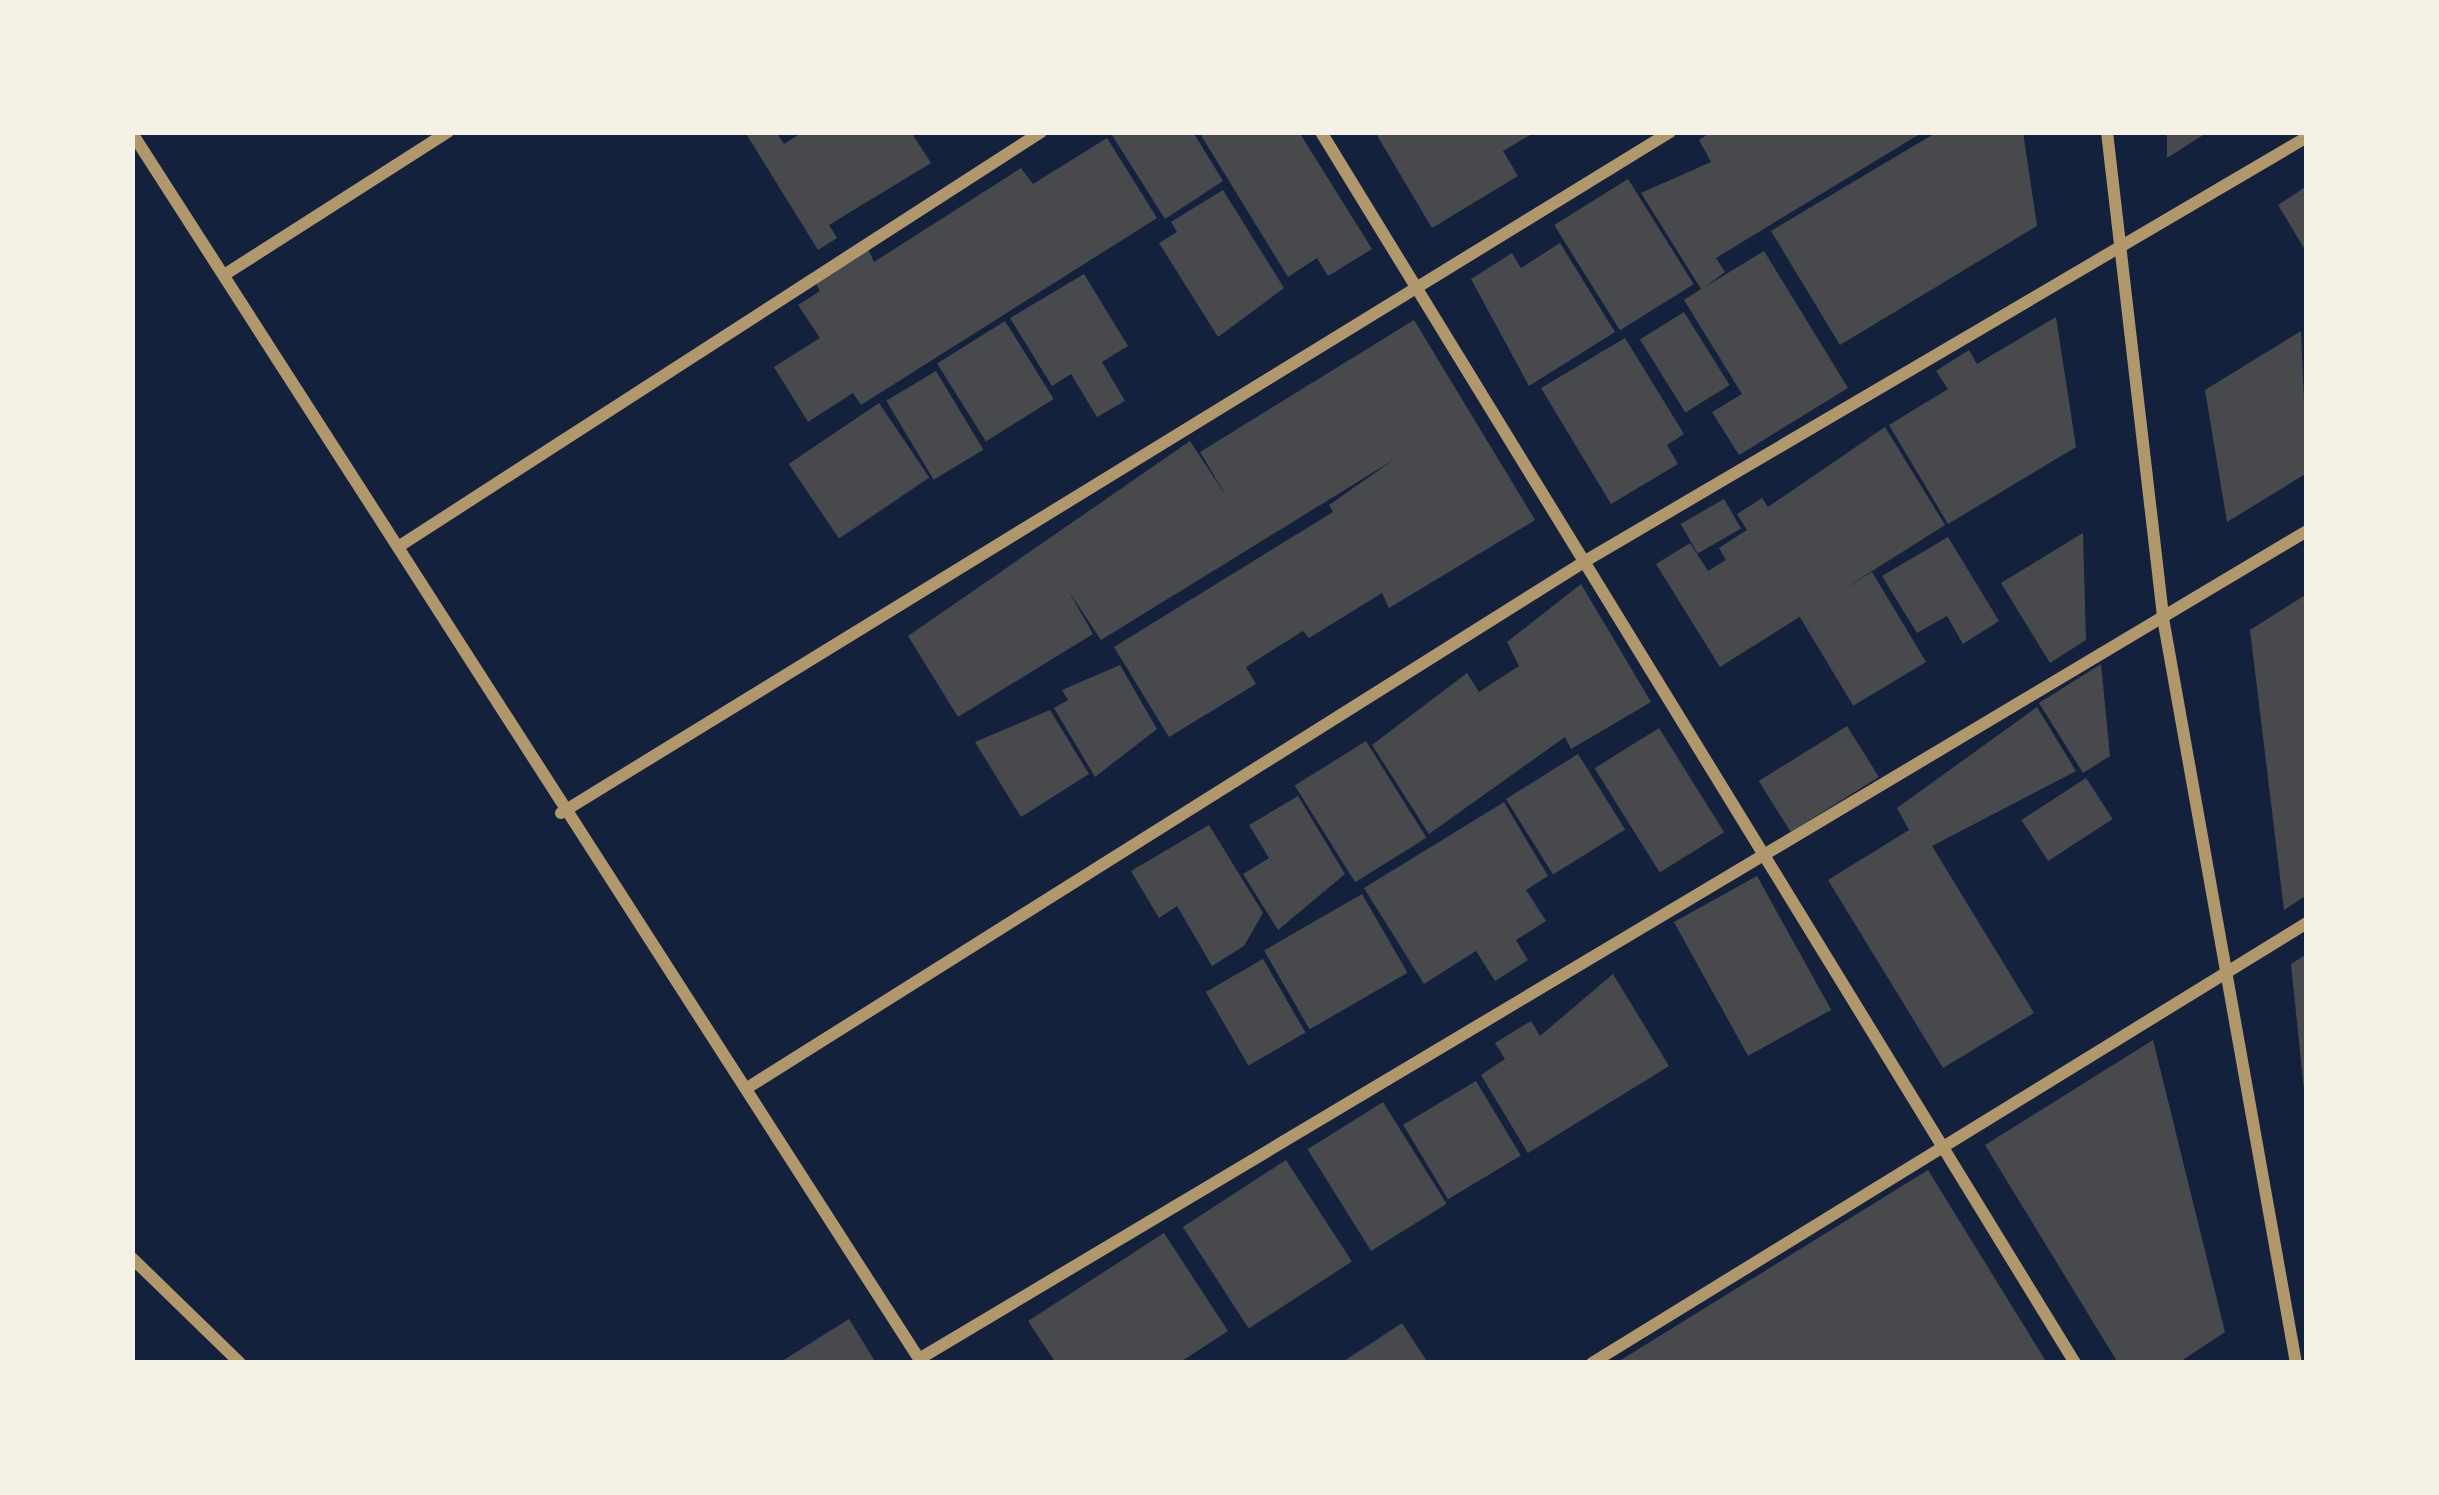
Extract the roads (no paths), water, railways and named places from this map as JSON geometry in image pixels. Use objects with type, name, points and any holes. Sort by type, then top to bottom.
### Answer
[{"type":"street","points":[[224,275],[448,132]]},
{"type":"street","points":[[398,547],[1041,132]]},
{"type":"street","points":[[1321,132],[1946,1145],[2074,1363]]},
{"type":"street","points":[[561,813],[1413,284],[1670,132]]},
{"type":"street","points":[[2107,132],[2115,250],[2163,618],[2296,1363]]},
{"type":"street","points":[[132,133],[398,547],[561,813],[747,1088],[920,1361],[2307,532]]},
{"type":"street","points":[[747,1088],[1587,560],[2307,137]]},
{"type":"street","points":[[1592,1363],[2307,923]]},
{"type":"street","points":[[132,1258],[240,1363]]}]
